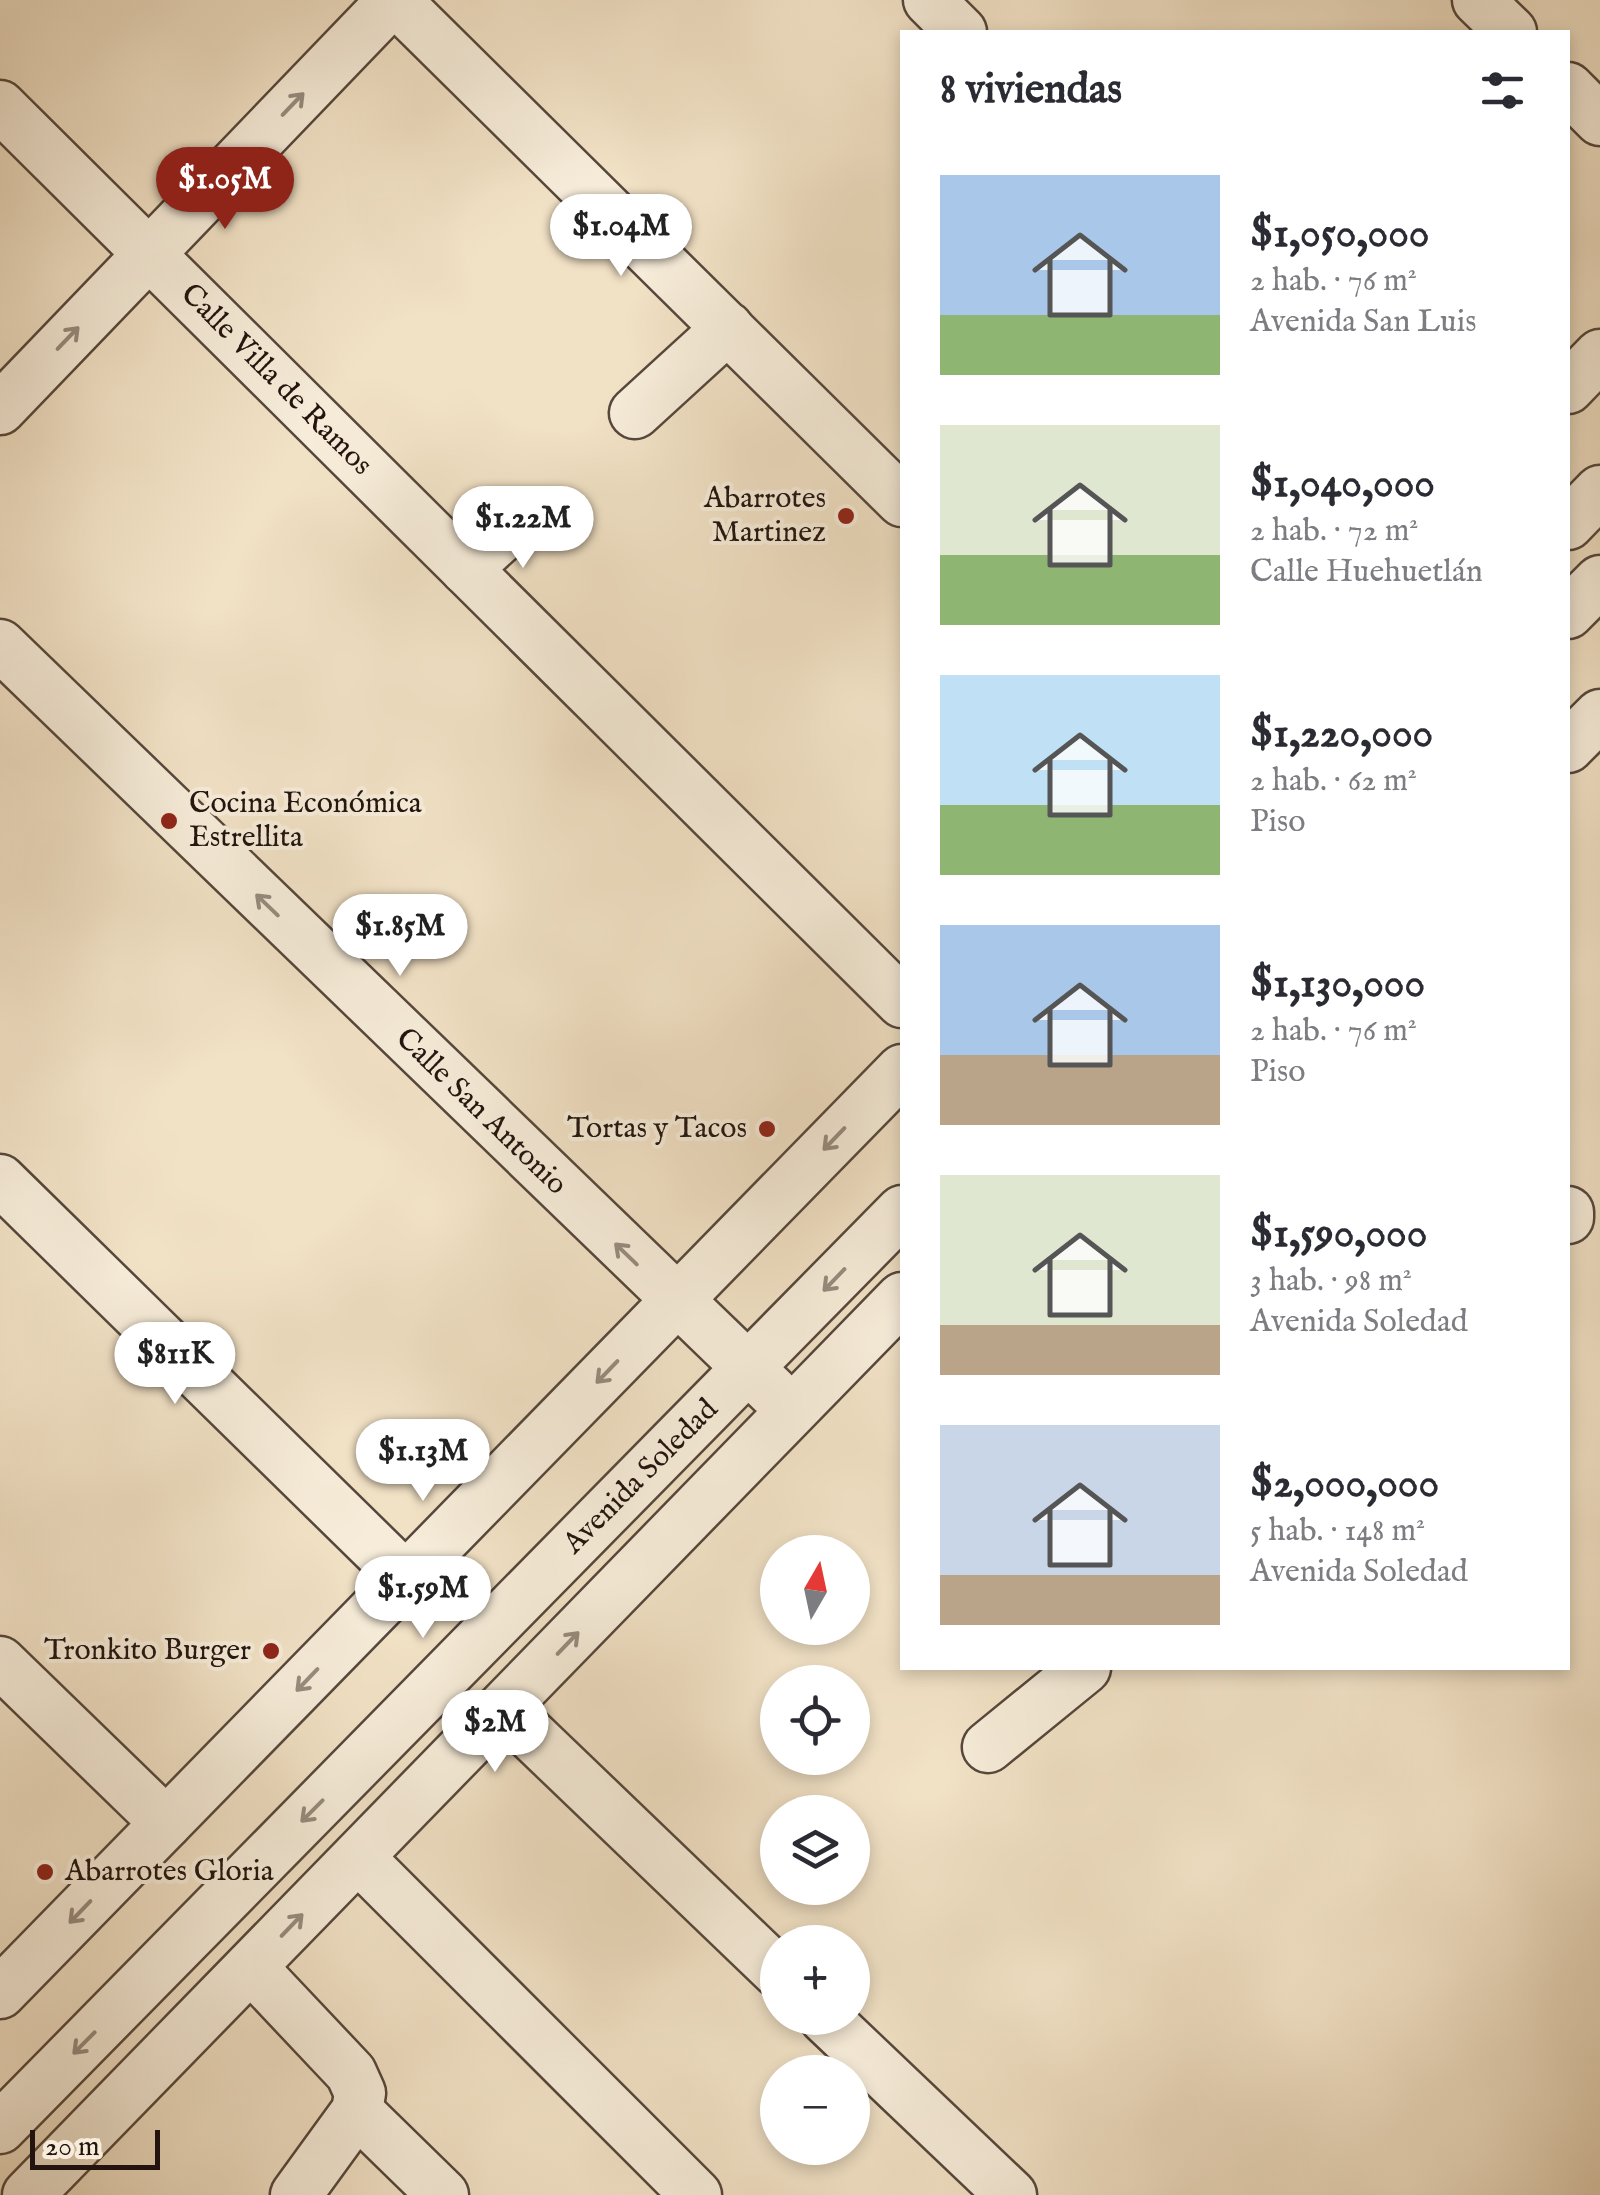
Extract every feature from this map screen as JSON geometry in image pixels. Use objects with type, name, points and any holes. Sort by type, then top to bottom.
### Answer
[{"type":"street","points":[[0,408],[394,0],[900,498]]},
{"type":"street","points":[[929,0],[959,30]]},
{"type":"street","points":[[1478,0],[1509,30]]},
{"type":"street","points":[[1570,90],[1600,120]]},
{"type":"street","name":"Calle Villa de Ramos","points":[[0,106],[900,1000]]},
{"type":"street","points":[[635,413],[728,328]]},
{"type":"street","points":[[1570,386],[1600,355]]},
{"type":"street","points":[[1570,522],[1600,491]]},
{"type":"street","points":[[466,569],[526,514]]},
{"type":"street","points":[[1570,611],[1600,581]]},
{"type":"street","name":"Calle San Antonio","points":[[0,644],[675,1302],[793,1409]]},
{"type":"street","points":[[1570,744],[1600,715]]},
{"type":"street","points":[[0,1993],[900,1072]]},
{"type":"street","points":[[6,1198],[406,1578]]},
{"type":"street","name":"Avenida Soledad","points":[[0,2128],[900,1213]]},
{"type":"street","name":"Avenida Soledad","points":[[28,2195],[900,1300]]},
{"type":"street","points":[[0,1662],[166,1823]]},
{"type":"street","points":[[988,1747],[1083,1670]]},
{"type":"street","points":[[504,1709],[760,1955]]},
{"type":"street","points":[[358,1857],[696,2195]]},
{"type":"street","points":[[251,1967],[351,2073],[360,2093],[357,2111],[296,2195]]},
{"type":"street","points":[[843,2035],[1011,2195]]},
{"type":"street","points":[[357,2111],[443,2195]]},
{"type":"place","name":"Abarrotes Martinez","points":[[846,516]]},
{"type":"place","name":"Cocina Económica Estrellita","points":[[169,821]]},
{"type":"place","name":"Tortas y Tacos","points":[[767,1129]]},
{"type":"place","name":"Tronkito Burger","points":[[271,1651]]},
{"type":"place","name":"Abarrotes Gloria","points":[[45,1872]]}]
